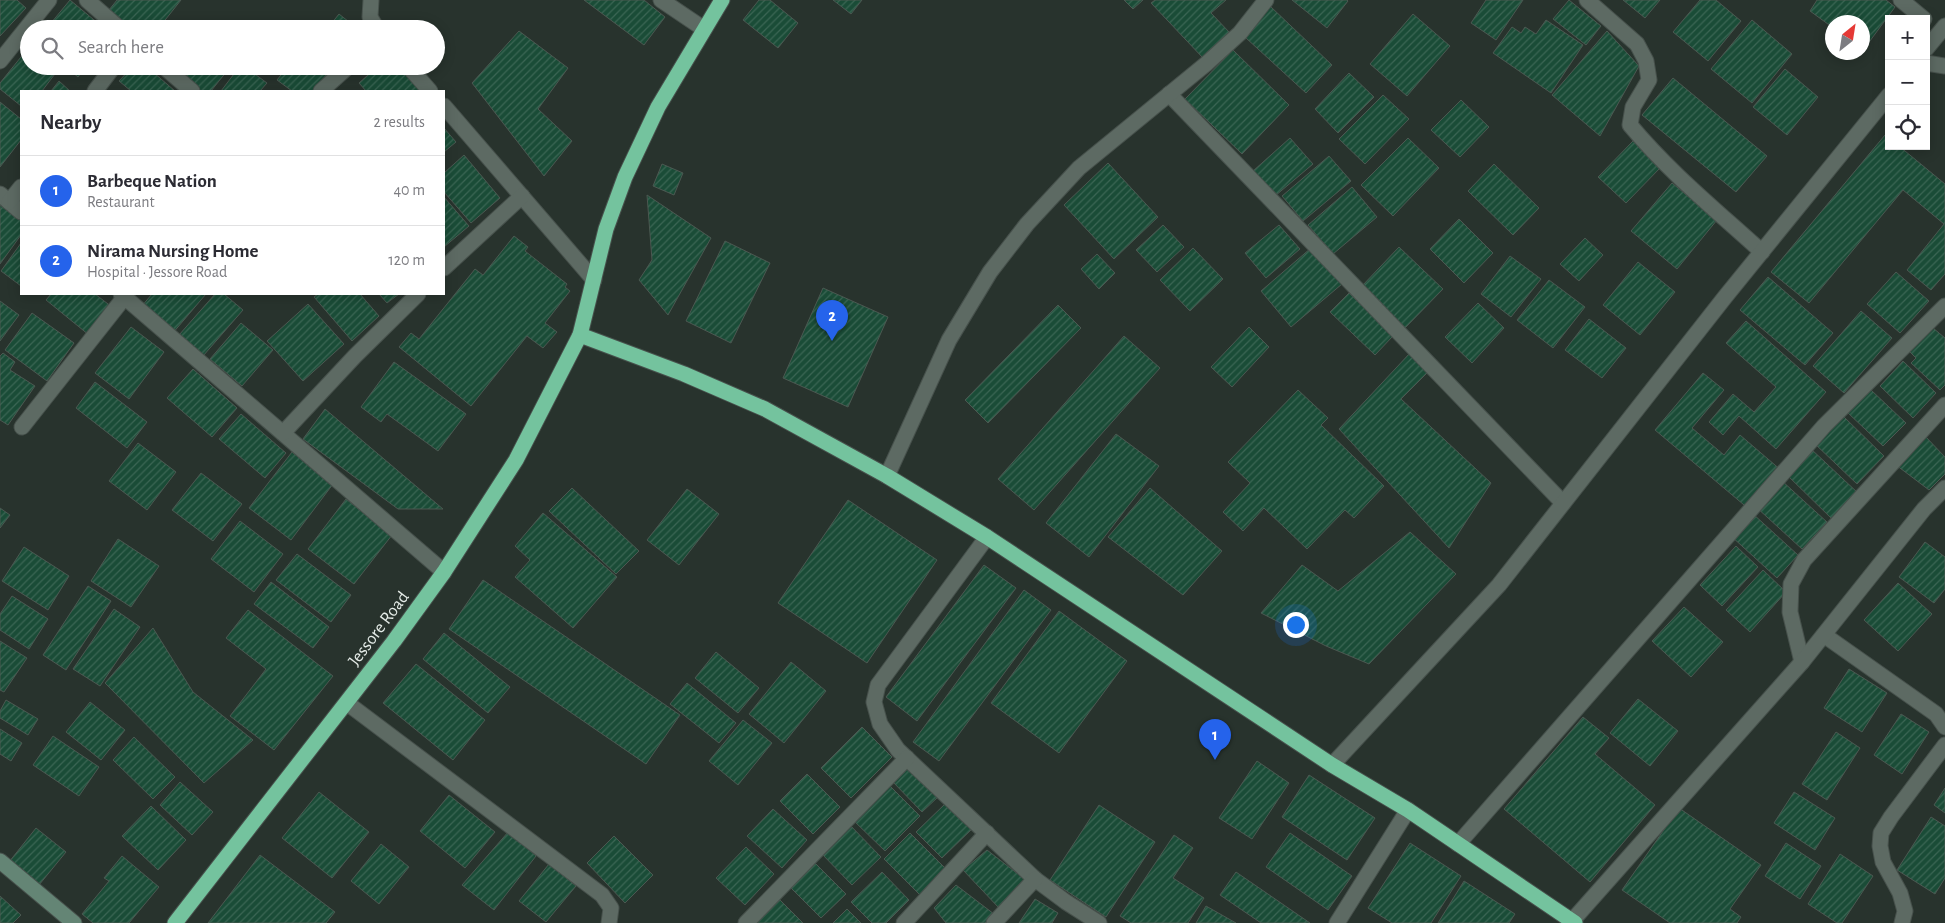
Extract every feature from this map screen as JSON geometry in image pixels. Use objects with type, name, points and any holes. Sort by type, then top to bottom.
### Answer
[{"type":"highway","name":"Jessore Road","points":[[175,923],[394,641],[444,572],[516,460],[580,335],[606,229],[625,177],[658,107],[722,0]]},
{"type":"highway","points":[[580,335],[684,374],[765,409],[887,476],[986,537],[1332,765],[1408,810],[1573,922]]},
{"type":"street","points":[[33,20],[49,0]]},
{"type":"street","points":[[87,0],[110,20]]},
{"type":"street","points":[[371,0],[370,17],[372,20]]},
{"type":"street","points":[[661,0],[704,29]]},
{"type":"street","points":[[887,476],[949,340],[990,272],[1027,224],[1079,168],[1240,33],[1266,0]]},
{"type":"street","points":[[1587,0],[1637,44],[1646,61],[1649,80],[1633,107],[1630,125],[1646,145],[1762,252]]},
{"type":"street","points":[[1901,0],[1919,15]]},
{"type":"street","points":[[1930,22],[1943,29],[1930,44]]},
{"type":"street","points":[[0,61],[20,36]]},
{"type":"street","points":[[1930,64],[1945,66]]},
{"type":"street","points":[[96,90],[107,75]]},
{"type":"street","points":[[173,75],[191,90]]},
{"type":"street","points":[[322,90],[339,75]]},
{"type":"street","points":[[416,75],[429,90]]},
{"type":"street","points":[[1169,94],[1563,503]]},
{"type":"street","points":[[1332,765],[1499,585],[1762,252],[1885,100]]},
{"type":"street","points":[[445,107],[594,280]]},
{"type":"street","points":[[10,203],[20,188]]},
{"type":"street","points":[[445,267],[522,196]]},
{"type":"street","points":[[22,427],[124,295],[444,572]]},
{"type":"street","points":[[283,433],[355,356],[417,295]]},
{"type":"street","points":[[1458,844],[1824,426],[1945,306]]},
{"type":"street","points":[[1802,662],[1790,612],[1791,584],[1804,560],[1945,405]]},
{"type":"street","points":[[1573,922],[1802,662],[1924,509],[1945,488]]},
{"type":"street","points":[[986,537],[878,685],[874,702],[880,724],[898,750],[1035,879],[1066,902],[1100,923]]},
{"type":"street","points":[[1824,635],[1936,714],[1945,726]]},
{"type":"street","points":[[347,703],[602,895],[610,908],[609,923]]},
{"type":"street","points":[[1902,923],[1905,911],[1900,893],[1883,862],[1880,846],[1881,833],[1945,745]]},
{"type":"street","points":[[746,923],[907,758]]},
{"type":"street","points":[[1337,923],[1408,810]]},
{"type":"street","points":[[904,923],[987,833]]},
{"type":"street","points":[[0,861],[74,923]]},
{"type":"street","points":[[994,923],[1035,879]]},
{"type":"building","points":[[0,0],[17,0],[26,8],[0,36]]},
{"type":"building","points":[[70,0],[94,20],[53,20]]},
{"type":"building","points":[[117,0],[181,0],[165,20],[122,20],[109,10]]},
{"type":"building","points":[[584,0],[644,0],[665,17],[644,45]]},
{"type":"building","points":[[759,0],[770,0],[798,23],[778,48],[743,20]]},
{"type":"building","points":[[833,0],[862,0],[851,14]]},
{"type":"building","points":[[1124,0],[1143,0],[1133,9]]},
{"type":"building","points":[[1155,0],[1226,0],[1211,13],[1230,33],[1203,58],[1151,3]]},
{"type":"building","points":[[1292,0],[1347,0],[1348,1],[1327,28]]},
{"type":"building","points":[[1486,0],[1523,0],[1496,40],[1471,23]]},
{"type":"building","points":[[1569,0],[1601,26],[1586,45],[1553,19]]},
{"type":"building","points":[[1623,0],[1660,0],[1645,18]]},
{"type":"building","points":[[1700,0],[1716,0],[1741,21],[1708,61],[1673,32]]},
{"type":"building","points":[[1817,0],[1886,0],[1895,7],[1889,15],[1885,15],[1885,21],[1870,41],[1870,15],[1825,15],[1825,22],[1810,11]]},
{"type":"building","points":[[1270,6],[1332,65],[1306,93],[1246,38]]},
{"type":"building","points":[[339,14],[347,20],[334,20]]},
{"type":"building","points":[[1413,14],[1450,46],[1407,96],[1370,64]]},
{"type":"building","points":[[1546,20],[1583,45],[1551,93],[1493,53],[1512,27],[1521,33],[1525,27],[1536,34]]},
{"type":"building","points":[[1752,20],[1792,54],[1752,103],[1711,69]]},
{"type":"building","points":[[519,31],[568,68],[538,109],[572,141],[544,176],[472,83]]},
{"type":"building","points":[[1607,31],[1639,66],[1600,136],[1552,95]]},
{"type":"building","points":[[1233,50],[1289,105],[1242,154],[1185,99]]},
{"type":"building","points":[[20,58],[20,75],[54,75],[43,90],[20,90],[20,105],[0,89],[0,83]]},
{"type":"building","points":[[1785,69],[1818,97],[1787,135],[1753,107]]},
{"type":"building","points":[[1349,73],[1374,97],[1338,133],[1315,109]]},
{"type":"building","points":[[125,75],[156,75],[174,90],[130,90],[119,81]]},
{"type":"building","points":[[178,75],[224,75],[212,90],[198,90]]},
{"type":"building","points":[[233,75],[256,75],[267,83],[261,90],[222,90]]},
{"type":"building","points":[[281,75],[326,75],[315,90],[291,90],[277,80]]},
{"type":"building","points":[[368,75],[408,75],[421,90],[365,90],[359,83]]},
{"type":"building","points":[[1673,78],[1767,156],[1736,192],[1642,115]]},
{"type":"building","points":[[59,81],[69,90],[52,90]]},
{"type":"building","points":[[1383,95],[1409,119],[1365,164],[1339,139]]},
{"type":"building","points":[[1461,100],[1489,127],[1460,157],[1431,130]]},
{"type":"building","points":[[0,102],[20,118],[20,141],[0,167]]},
{"type":"building","points":[[445,129],[456,142],[445,151]]},
{"type":"building","points":[[1885,135],[1885,150],[1904,150],[1945,184],[1945,274],[1931,290],[1907,270],[1944,224],[1903,190],[1809,303],[1771,272]]},
{"type":"building","points":[[1290,138],[1313,164],[1275,196],[1253,171]]},
{"type":"building","points":[[1408,138],[1439,168],[1393,216],[1361,185]]},
{"type":"building","points":[[1633,141],[1661,167],[1626,203],[1598,177]]},
{"type":"building","points":[[464,155],[500,198],[471,223],[445,193],[445,172]]},
{"type":"building","points":[[1329,156],[1351,181],[1303,221],[1282,196]]},
{"type":"building","points":[[1108,163],[1158,217],[1114,259],[1064,205]]},
{"type":"building","points":[[662,164],[683,173],[674,195],[653,186]]},
{"type":"building","points":[[1494,164],[1539,208],[1513,235],[1468,191]]},
{"type":"building","points":[[1672,183],[1717,220],[1677,269],[1631,231]]},
{"type":"building","points":[[1352,187],[1377,217],[1333,254],[1308,225]]},
{"type":"building","points":[[647,195],[711,238],[668,315],[639,280],[652,260]]},
{"type":"building","points":[[445,198],[469,226],[445,246]]},
{"type":"building","points":[[0,205],[20,219],[20,236],[0,264]]},
{"type":"building","points":[[1459,219],[1493,253],[1464,283],[1430,249]]},
{"type":"building","points":[[1163,225],[1184,247],[1157,272],[1136,250]]},
{"type":"building","points":[[1279,225],[1300,249],[1266,278],[1245,253]]},
{"type":"building","points":[[514,236],[528,247],[525,251],[567,284],[565,287],[570,291],[545,323],[557,332],[543,348],[527,336],[471,406],[399,347],[411,333],[419,339],[475,269],[483,275]]},
{"type":"building","points":[[1585,238],[1603,255],[1579,281],[1560,264]]},
{"type":"building","points":[[725,241],[770,263],[731,343],[686,321]]},
{"type":"building","points":[[20,244],[20,285],[1,271]]},
{"type":"building","points":[[1399,247],[1443,289],[1404,329],[1361,287]]},
{"type":"building","points":[[1193,248],[1223,279],[1190,311],[1160,280]]},
{"type":"building","points":[[1311,248],[1342,284],[1291,327],[1261,291]]},
{"type":"building","points":[[1097,254],[1115,273],[1099,289],[1081,269]]},
{"type":"building","points":[[1510,256],[1541,279],[1511,317],[1481,294]]},
{"type":"building","points":[[1638,262],[1675,292],[1640,335],[1603,305]]},
{"type":"building","points":[[1896,272],[1929,301],[1900,333],[1867,304]]},
{"type":"building","points":[[1768,277],[1833,333],[1805,365],[1740,310]]},
{"type":"building","points":[[1549,280],[1585,307],[1553,348],[1517,320]]},
{"type":"building","points":[[823,288],[888,317],[848,407],[783,378]]},
{"type":"building","points":[[1349,293],[1393,336],[1375,355],[1330,312]]},
{"type":"building","points":[[50,295],[96,295],[112,307],[89,335],[46,300]]},
{"type":"building","points":[[151,295],[205,295],[172,334],[141,307]]},
{"type":"building","points":[[214,295],[225,295],[243,310],[203,356],[179,335]]},
{"type":"building","points":[[317,295],[361,295],[379,316],[352,341],[314,297]]},
{"type":"building","points":[[380,295],[398,295],[387,303]]},
{"type":"building","points":[[0,301],[19,315],[0,341]]},
{"type":"building","points":[[1478,303],[1504,328],[1472,363],[1445,337]]},
{"type":"building","points":[[308,304],[344,344],[303,381],[267,341]]},
{"type":"building","points":[[1058,305],[1081,328],[988,423],[965,400]]},
{"type":"building","points":[[1861,311],[1892,338],[1844,393],[1813,366]]},
{"type":"building","points":[[32,313],[74,343],[47,381],[5,350]]},
{"type":"building","points":[[1589,319],[1626,348],[1602,378],[1565,350]]},
{"type":"building","points":[[1746,321],[1826,392],[1776,449],[1739,416],[1723,435],[1709,422],[1733,394],[1754,412],[1776,387],[1726,343]]},
{"type":"building","points":[[241,323],[273,350],[242,386],[210,359]]},
{"type":"building","points":[[131,327],[164,352],[129,399],[95,373]]},
{"type":"building","points":[[1249,327],[1269,347],[1232,387],[1211,367]]},
{"type":"building","points":[[1933,328],[1945,338],[1945,385],[1940,390],[1911,363],[1916,358],[1910,352]]},
{"type":"building","points":[[1124,336],[1160,368],[1034,510],[998,479]]},
{"type":"building","points":[[3,353],[15,362],[10,370],[35,386],[8,425],[0,420],[0,356]]},
{"type":"building","points":[[1410,353],[1429,371],[1401,399],[1491,483],[1449,548],[1339,429]]},
{"type":"building","points":[[1903,361],[1936,393],[1913,418],[1880,386]]},
{"type":"building","points":[[394,362],[466,414],[438,451],[387,414],[381,422],[361,407]]},
{"type":"building","points":[[193,369],[237,408],[212,437],[167,398]]},
{"type":"building","points":[[1703,373],[1724,390],[1692,428],[1724,455],[1740,435],[1782,471],[1750,510],[1655,430]]},
{"type":"building","points":[[95,382],[147,422],[127,448],[76,408]]},
{"type":"building","points":[[1298,390],[1328,418],[1321,425],[1384,486],[1354,518],[1345,510],[1307,549],[1264,508],[1243,531],[1223,512],[1250,483],[1228,462]]},
{"type":"building","points":[[1871,390],[1906,423],[1883,446],[1848,413]]},
{"type":"building","points":[[325,409],[443,509],[398,509],[303,439]]},
{"type":"building","points":[[241,414],[286,453],[265,478],[219,439]]},
{"type":"building","points":[[1842,415],[1884,456],[1857,484],[1814,443]]},
{"type":"building","points":[[1116,434],[1159,466],[1089,557],[1046,523]]},
{"type":"building","points":[[1924,435],[1945,457],[1945,474],[1929,490],[1896,465]]},
{"type":"building","points":[[138,443],[176,472],[147,510],[109,481]]},
{"type":"building","points":[[1810,448],[1858,493],[1832,519],[1785,473]]},
{"type":"building","points":[[292,452],[333,484],[291,540],[249,508]]},
{"type":"building","points":[[201,473],[242,504],[213,541],[172,510]]},
{"type":"building","points":[[1781,480],[1827,522],[1802,549],[1756,507]]},
{"type":"building","points":[[572,488],[639,551],[616,574],[549,511]]},
{"type":"building","points":[[1150,488],[1222,551],[1183,595],[1108,537]]},
{"type":"building","points":[[687,489],[719,514],[679,565],[647,540]]},
{"type":"building","points":[[346,499],[392,535],[354,584],[308,549]]},
{"type":"building","points":[[848,500],[937,560],[867,663],[778,603]]},
{"type":"building","points":[[0,508],[10,515],[0,528]]},
{"type":"building","points":[[543,513],[617,577],[573,628],[515,577],[530,560],[515,546]]},
{"type":"building","points":[[1752,513],[1798,555],[1777,578],[1731,536]]},
{"type":"building","points":[[240,521],[283,554],[254,592],[211,559]]},
{"type":"building","points":[[1410,532],[1456,574],[1369,664],[1326,646],[1261,613],[1302,565],[1338,591]]},
{"type":"building","points":[[118,539],[159,566],[131,607],[91,581]]},
{"type":"building","points":[[1925,542],[1945,557],[1945,589],[1934,603],[1899,577]]},
{"type":"building","points":[[1736,546],[1758,567],[1722,606],[1700,585]]},
{"type":"building","points":[[24,547],[69,576],[48,610],[2,581]]},
{"type":"building","points":[[297,554],[351,595],[331,622],[276,580]]},
{"type":"building","points":[[984,565],[1016,588],[917,721],[886,697]]},
{"type":"building","points":[[1763,570],[1786,592],[1750,632],[1726,610]]},
{"type":"building","points":[[483,580],[680,715],[646,764],[449,629]]},
{"type":"building","points":[[271,582],[329,627],[313,648],[254,604]]},
{"type":"building","points":[[1898,583],[1932,614],[1898,651],[1864,620]]},
{"type":"building","points":[[88,586],[111,601],[66,670],[43,655]]},
{"type":"building","points":[[1024,590],[1051,610],[939,761],[913,742]]},
{"type":"building","points":[[12,596],[48,619],[29,649],[0,630],[0,614]]},
{"type":"building","points":[[1684,607],[1723,642],[1691,677],[1652,641]]},
{"type":"building","points":[[114,609],[140,627],[100,686],[73,669]]},
{"type":"building","points":[[248,610],[333,676],[274,750],[230,716],[266,669],[226,638]]},
{"type":"building","points":[[1059,611],[1127,661],[1059,753],[991,703]]},
{"type":"building","points":[[153,628],[193,692],[253,740],[204,783],[105,683]]},
{"type":"building","points":[[444,633],[510,687],[488,713],[423,659]]},
{"type":"building","points":[[0,641],[27,658],[4,692],[0,690]]},
{"type":"building","points":[[716,652],[759,688],[738,713],[695,678]]},
{"type":"building","points":[[791,662],[826,691],[784,743],[749,714]]},
{"type":"building","points":[[416,664],[485,720],[453,760],[383,703]]},
{"type":"building","points":[[1849,669],[1887,693],[1862,732],[1824,708]]},
{"type":"building","points":[[687,683],[736,723],[719,743],[670,704]]},
{"type":"building","points":[[1638,699],[1678,731],[1650,766],[1610,733]]},
{"type":"building","points":[[6,700],[38,719],[28,735],[0,718],[0,711]]},
{"type":"building","points":[[90,702],[125,730],[101,760],[66,732]]},
{"type":"building","points":[[1901,714],[1929,732],[1902,774],[1874,755]]},
{"type":"building","points":[[1583,717],[1609,738],[1595,754],[1655,805],[1590,882],[1504,809]]},
{"type":"building","points":[[743,720],[772,743],[738,785],[709,761]]},
{"type":"building","points":[[862,727],[892,757],[851,798],[821,768]]},
{"type":"building","points":[[0,729],[22,743],[11,761],[0,754]]},
{"type":"building","points":[[1836,732],[1860,748],[1827,800],[1802,784]]},
{"type":"building","points":[[53,736],[99,767],[79,796],[33,765]]},
{"type":"building","points":[[134,737],[175,777],[153,799],[113,760]]},
{"type":"building","points":[[1257,761],[1289,783],[1252,839],[1219,818]]},
{"type":"building","points":[[906,766],[938,797],[922,812],[891,780]]},
{"type":"building","points":[[807,774],[840,807],[813,834],[780,801]]},
{"type":"building","points":[[1309,775],[1375,818],[1347,860],[1282,817]]},
{"type":"building","points":[[180,782],[213,812],[192,835],[160,805]]},
{"type":"building","points":[[889,785],[920,816],[885,851],[853,820]]},
{"type":"building","points":[[1945,788],[1945,813],[1934,805]]},
{"type":"building","points":[[319,792],[369,832],[332,878],[282,838]]},
{"type":"building","points":[[1794,792],[1835,818],[1815,850],[1774,823]]},
{"type":"building","points":[[449,795],[495,832],[465,868],[420,831]]},
{"type":"building","points":[[946,803],[972,829],[942,858],[916,832]]},
{"type":"building","points":[[1099,805],[1155,842],[1106,917],[1050,880]]},
{"type":"building","points":[[151,806],[186,840],[158,870],[122,836]]},
{"type":"building","points":[[1679,808],[1761,865],[1730,909],[1741,917],[1737,923],[1670,923],[1622,890]]},
{"type":"building","points":[[773,809],[807,840],[782,868],[747,836]]},
{"type":"building","points":[[1931,817],[1945,826],[1945,878],[1935,894],[1897,870]]},
{"type":"building","points":[[848,823],[881,857],[852,885],[819,851]]},
{"type":"building","points":[[36,828],[66,852],[39,885],[9,862]]},
{"type":"building","points":[[509,831],[536,856],[494,910],[462,885]]},
{"type":"building","points":[[910,833],[946,869],[920,895],[884,859]]},
{"type":"building","points":[[1290,833],[1352,876],[1328,910],[1266,867]]},
{"type":"building","points":[[1174,835],[1193,848],[1173,878],[1204,898],[1188,923],[1131,923],[1120,916]]},
{"type":"building","points":[[614,836],[653,875],[625,903],[587,863]]},
{"type":"building","points":[[1410,843],[1461,876],[1431,923],[1392,923],[1368,908]]},
{"type":"building","points":[[1786,843],[1821,866],[1800,899],[1765,876]]},
{"type":"building","points":[[381,844],[409,867],[379,904],[351,881]]},
{"type":"building","points":[[746,847],[774,874],[745,905],[716,878]]},
{"type":"building","points":[[987,850],[1027,881],[999,908],[963,870]]},
{"type":"building","points":[[1840,854],[1873,876],[1842,923],[1837,923],[1808,904]]},
{"type":"building","points":[[260,855],[335,912],[326,923],[208,923]]},
{"type":"building","points":[[122,856],[159,887],[129,923],[93,923],[82,914],[109,881],[104,878]]},
{"type":"building","points":[[814,862],[846,894],[821,918],[789,886]]},
{"type":"building","points":[[549,864],[576,886],[546,922],[519,901]]},
{"type":"building","points":[[882,872],[909,900],[886,923],[872,923],[851,902]]},
{"type":"building","points":[[1236,872],[1310,923],[1261,923],[1220,895]]},
{"type":"building","points":[[1464,881],[1515,914],[1509,923],[1438,923]]},
{"type":"building","points":[[956,885],[994,914],[985,923],[946,923],[934,908]]},
{"type":"building","points":[[0,896],[21,915],[13,923],[0,923]]},
{"type":"building","points":[[778,898],[803,923],[752,923]]},
{"type":"building","points":[[1035,899],[1058,913],[1052,923],[1019,923]]},
{"type":"building","points":[[1206,906],[1236,923],[1196,923]]},
{"type":"building","points":[[847,909],[861,923],[833,923]]},
{"type":"place","name":"Nirama Nursing Home","points":[[832,341]]},
{"type":"place","name":"Barbeque Nation","points":[[1215,760]]}]
